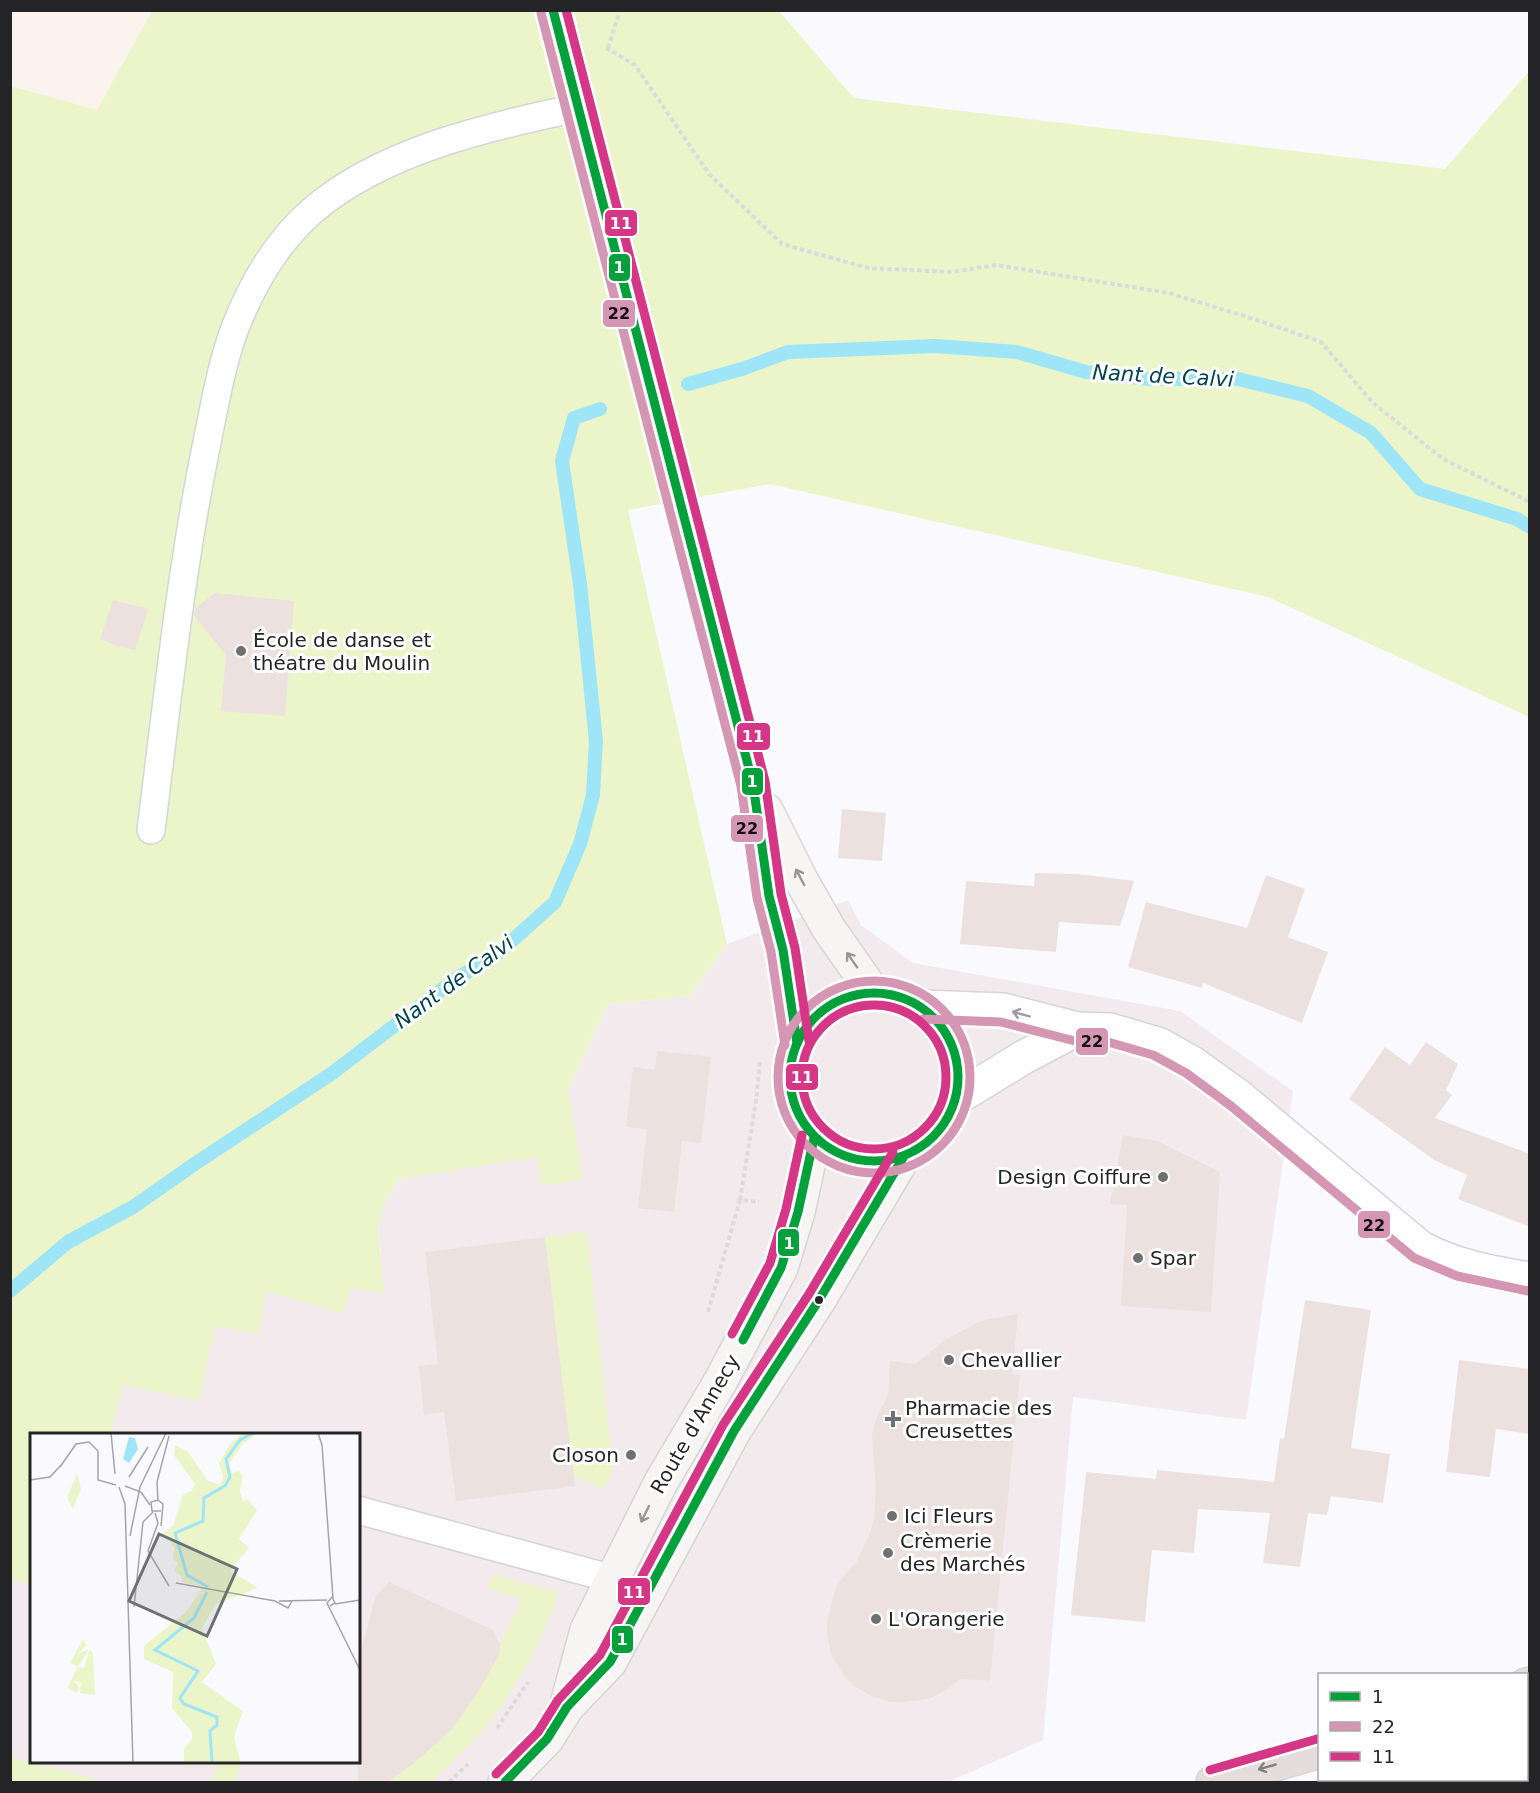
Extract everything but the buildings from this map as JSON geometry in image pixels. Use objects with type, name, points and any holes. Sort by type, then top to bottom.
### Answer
[{"type":"highway","points":[[1213,1782],[1318,1752]]},
{"type":"main road","points":[[553,10],[753,784],[770,896],[783,950],[796,1042],[789,1076],[795,1109],[814,1138],[856,1161],[903,1158],[938,1135],[957,1098],[959,1064],[946,1032],[923,1007],[899,996],[873,992],[842,998],[814,1016],[796,1042]]},
{"type":"main road","points":[[753,784],[801,880],[829,928],[873,992]]},
{"type":"main road","name":"Route d'Annecy","points":[[567,1707],[587,1630],[661,1482],[719,1384],[781,1268],[798,1212],[814,1138]]},
{"type":"main road","name":"Route d'Annecy","points":[[505,1782],[547,1739],[567,1707],[610,1662],[734,1431],[819,1300],[903,1158]]},
{"type":"street","points":[[923,1007],[1003,1010],[1077,1029],[1110,1030],[1158,1044],[1192,1063],[1238,1096],[1420,1248],[1443,1260],[1467,1267],[1530,1279]]},
{"type":"street","points":[[957,1098],[1024,1057],[1077,1029]]},
{"type":"lane","points":[[152,830],[182,577],[199,482],[227,352],[241,312],[261,272],[311,211],[348,184],[441,142],[519,120],[577,108]]},
{"type":"lane","points":[[360,1511],[613,1580]]},
{"type":"path","points":[[608,48],[620,10]]},
{"type":"path","points":[[563,51],[608,48],[635,65],[709,174],[782,243],[868,268],[952,272],[996,266],[1169,293],[1321,342],[1372,402],[1443,459],[1530,502]]},
{"type":"path","points":[[740,1200],[756,1101],[760,1054]]},
{"type":"path","points":[[492,1735],[529,1681]]},
{"type":"path","points":[[449,1782],[472,1760]]},
{"type":"shaded area","points":[[11,11],[152,11],[97,110],[11,415]]},
{"type":"shaded area","points":[[848,900],[861,925],[913,963],[1180,1011],[1293,1091],[1246,1420],[1073,1397],[1043,1740],[948,1782],[11,1782],[10,1543],[30,1511],[30,1763],[360,1763],[360,1433],[80,1433],[101,1375],[221,1295],[381,1254],[378,1226],[386,1200],[398,1179],[466,1167],[568,1089],[608,1004],[690,996],[727,944]]},
{"type":"green space","points":[[152,11],[779,11],[854,98],[1445,169],[1529,71],[1529,717],[1268,597],[770,484],[628,510],[727,944],[690,996],[608,1004],[568,1089],[583,1179],[541,1186],[538,1157],[398,1179],[386,1200],[378,1226],[384,1293],[351,1288],[343,1314],[266,1291],[259,1334],[215,1326],[199,1401],[123,1385],[111,1433],[30,1433],[30,1584],[11,1580],[10,86],[97,110]]},
{"type":"green space","points":[[587,1231],[613,1471],[604,1489],[573,1476],[545,1237]]},
{"type":"green space","points":[[493,1575],[559,1592],[534,1652],[511,1691],[485,1727],[432,1782],[388,1782],[413,1764],[452,1729],[475,1697],[499,1655],[500,1644],[522,1599],[487,1588]]},
{"type":"green space","points":[[10,1757],[94,1779],[93,1782],[11,1782]]},
{"type":"green space","points":[[218,1763],[241,1763],[236,1782],[213,1782]]},
{"type":"waterway","name":"Nant de Calvi","points":[[688,384],[742,369],[788,352],[935,346],[1017,352],[1086,372],[1150,379],[1238,379],[1308,396],[1371,433],[1420,489],[1517,519],[1530,527]]},
{"type":"waterway","name":"Nant de Calvi","points":[[10,1291],[68,1242],[133,1207],[331,1074],[457,978],[495,956],[555,902],[580,844],[593,795],[596,741],[580,584],[562,461],[574,418],[600,409]]},
{"type":"transit line","name":"1","points":[[553,10],[753,784],[769,896],[783,950],[797,1043]]},
{"type":"transit line","name":"11","points":[[566,10],[765,781],[781,894],[795,948],[809,1041]]},
{"type":"transit line","name":"22","points":[[541,13],[741,786],[757,898],[771,952],[785,1045]]},
{"type":"transit line","name":"22","points":[[865,981],[883,981],[911,988],[942,1009],[963,1040],[970,1077],[963,1114],[942,1145],[911,1166],[883,1173],[865,1173],[829,1162],[800,1138],[789,1122],[782,1105],[778,1086],[778,1068],[789,1032],[813,1003],[829,992],[846,985],[865,981]]},
{"type":"transit line","name":"1","points":[[874,993],[890,994],[906,999],[921,1007],[933,1018],[944,1030],[952,1045],[957,1061],[958,1077],[957,1093],[952,1109],[944,1124],[933,1136],[921,1147],[906,1155],[890,1160],[874,1161],[858,1160],[842,1155],[827,1147],[815,1136],[804,1124],[796,1109],[791,1093],[790,1077],[791,1061],[796,1045],[804,1030],[815,1018],[827,1007],[842,999],[858,994],[874,993]]},
{"type":"transit line","name":"11","points":[[874,1005],[902,1010],[925,1026],[941,1049],[946,1077],[941,1105],[925,1128],[902,1144],[874,1149],[846,1144],[823,1128],[807,1105],[802,1077],[807,1049],[823,1026],[846,1010],[874,1005]]},
{"type":"transit line","name":"22","points":[[923,1019],[1001,1022],[1075,1041],[1108,1042],[1153,1055],[1186,1073],[1231,1106],[1414,1258],[1457,1276],[1528,1291]]},
{"type":"transit line","name":"11","points":[[732,1334],[770,1263],[786,1209],[802,1135]]},
{"type":"transit line","name":"1","points":[[743,1340],[781,1268],[798,1212],[814,1138]]},
{"type":"transit line","name":"11","points":[[496,1774],[538,1732],[558,1700],[600,1655],[723,1425],[809,1294],[893,1152]]},
{"type":"transit line","name":"1","points":[[505,1782],[547,1739],[567,1707],[610,1662],[734,1431],[819,1300],[903,1158]]},
{"type":"transit line","name":"11","points":[[1210,1770],[1317,1739]]},
{"type":"place","name":"École de danse et théatre du Moulin","points":[[241,651]]},
{"type":"place","name":"Design Coiffure","points":[[1163,1177]]},
{"type":"place","name":"Spar","points":[[1138,1258]]},
{"type":"place","name":"Chevallier","points":[[949,1360]]},
{"type":"place","name":"Pharmacie des Creusettes","points":[[893,1419]]},
{"type":"place","name":"Closon","points":[[631,1455]]},
{"type":"place","name":"Ici Fleurs","points":[[892,1516]]},
{"type":"place","name":"Crèmerie des Marchés","points":[[888,1553]]},
{"type":"place","name":"L'Orangerie","points":[[876,1619]]}]
